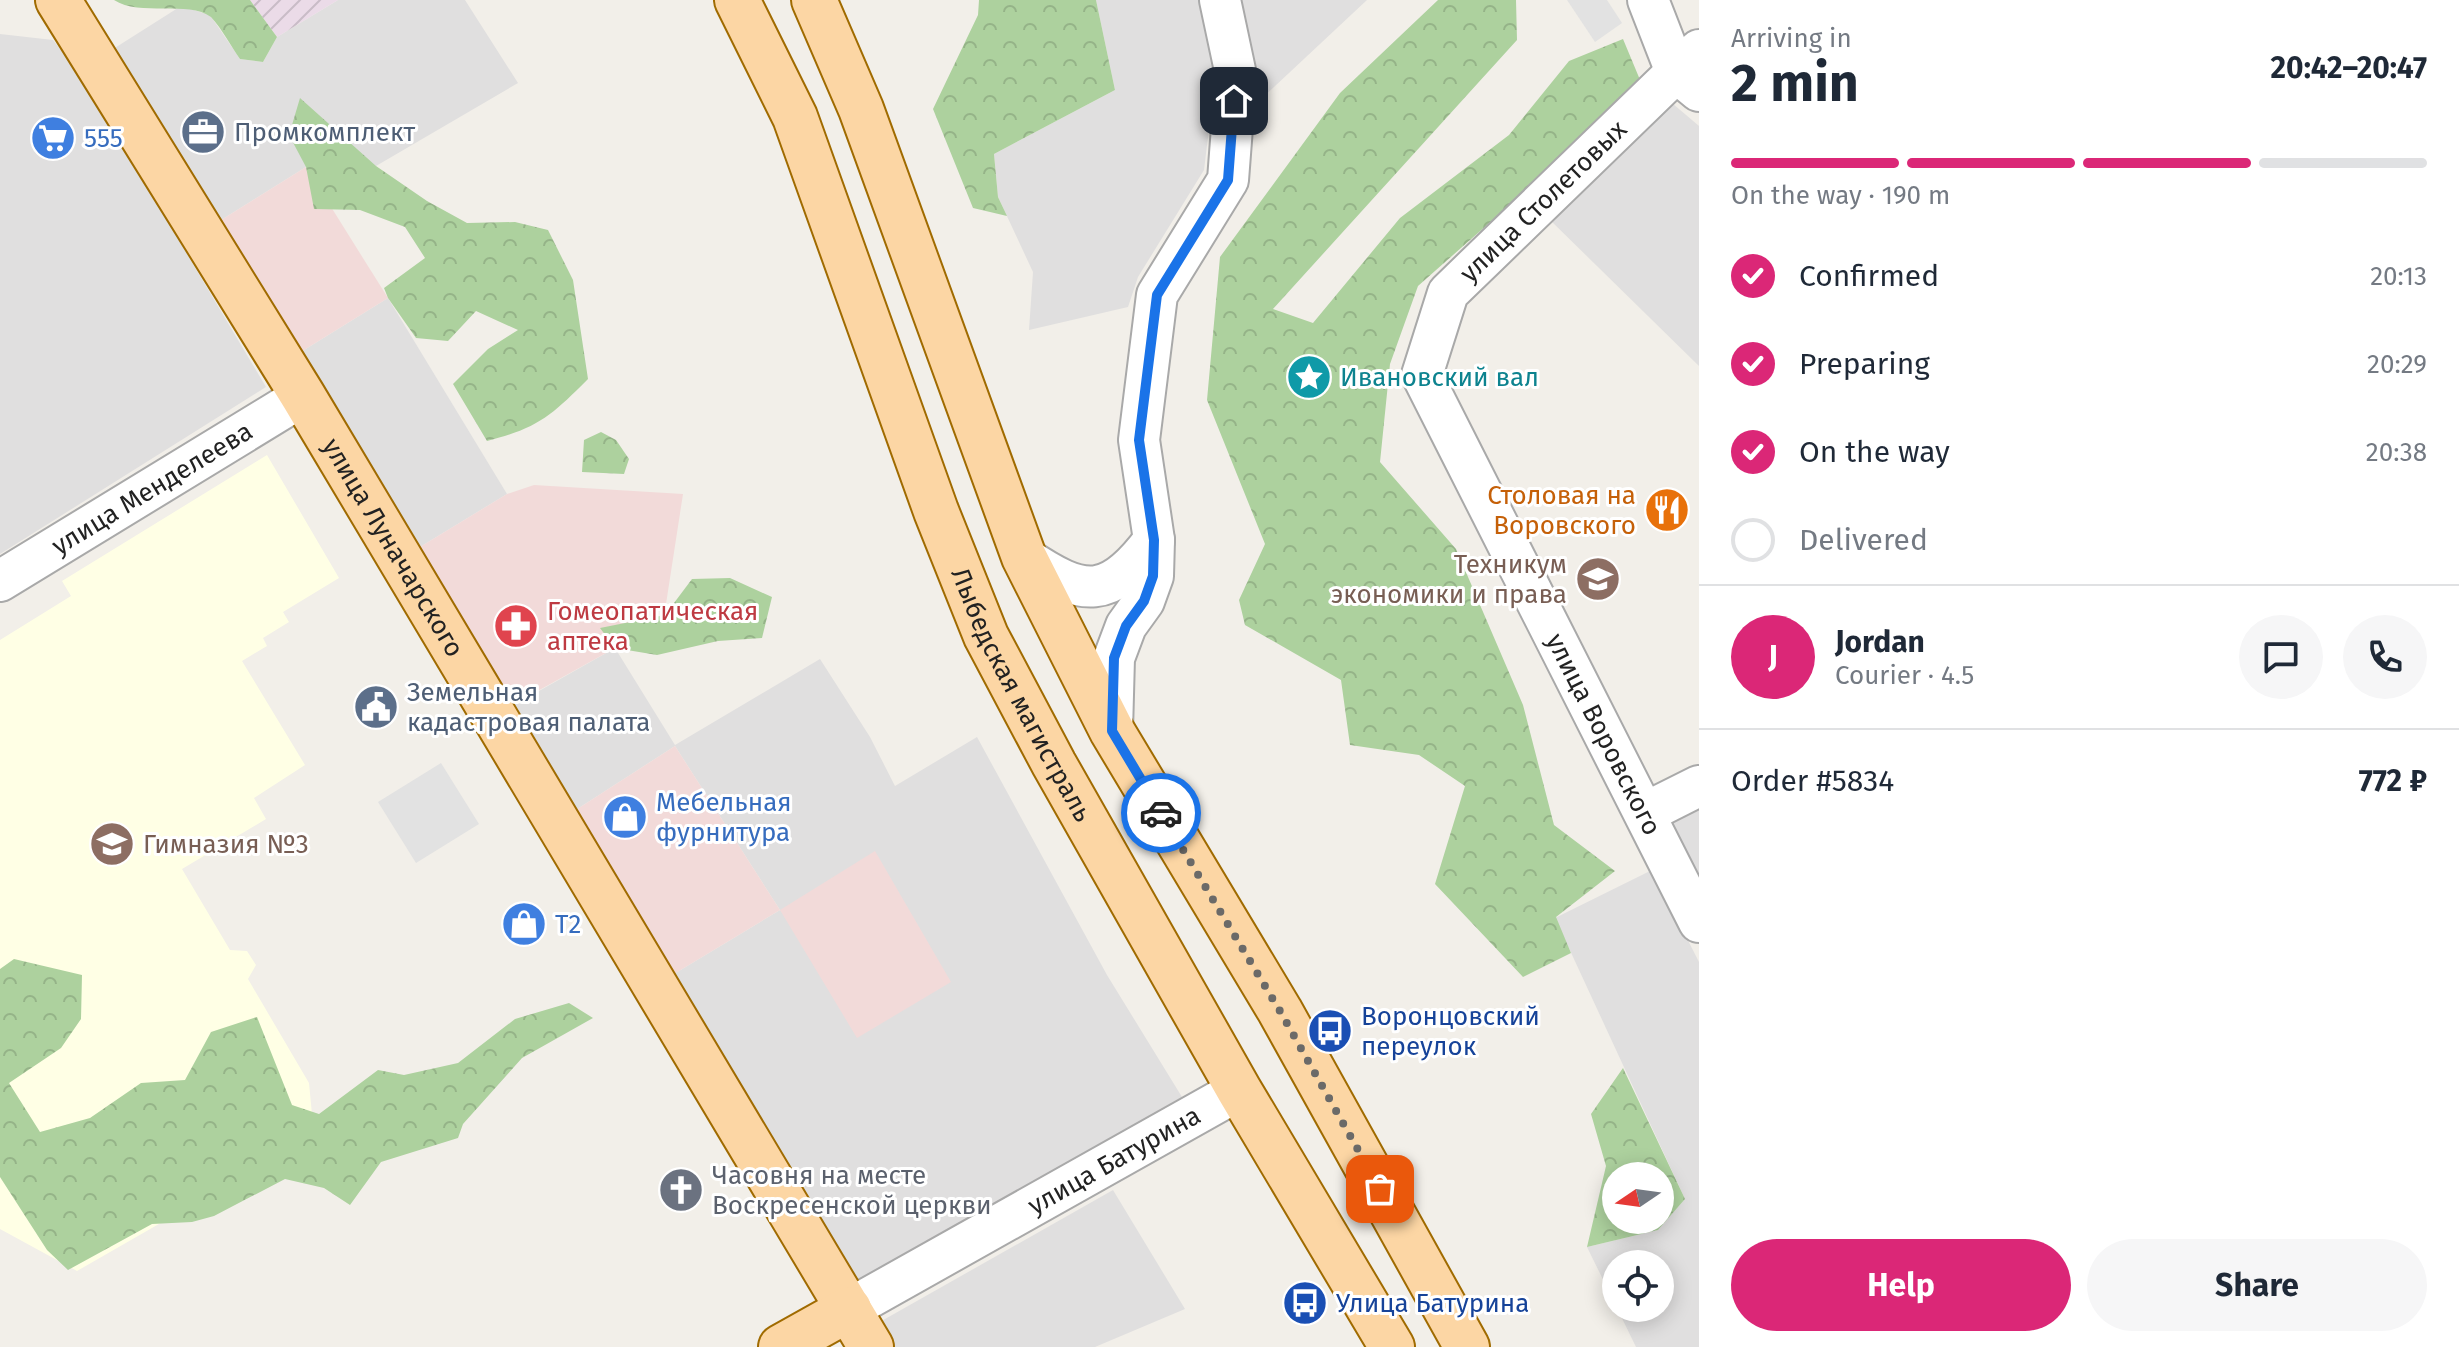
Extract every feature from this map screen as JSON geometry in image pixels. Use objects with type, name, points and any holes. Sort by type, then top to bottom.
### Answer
[{"type":"main road","name":"Лыбедская магистраль","points":[[737,0],[795,117],[936,511],[986,636],[1054,764],[1239,1090],[1392,1347]]},
{"type":"main road","points":[[814,0],[861,109],[1024,557],[1112,731],[1280,1011],[1467,1347]]},
{"type":"main road","name":"улица Луначарского","points":[[55,1],[303,396],[871,1347]]},
{"type":"main road","name":"улица Батурина","points":[[781,1347],[849,1309]]},
{"type":"street","points":[[1112,731],[1114,658],[1126,626],[1144,601],[1153,576],[1154,540],[1139,440],[1157,295],[1228,180],[1236,75],[1220,0]]},
{"type":"street","points":[[1648,0],[1691,71]]},
{"type":"street","name":"улица Столетовых","points":[[1422,375],[1448,293],[1691,71]]},
{"type":"street","name":"улица Воровского","points":[[1422,375],[1699,922]]},
{"type":"street","name":"улица Менделеева","points":[[0,581],[303,396]]},
{"type":"street","points":[[1024,557],[1065,582],[1104,586],[1129,573],[1154,540]]},
{"type":"street","points":[[1645,813],[1699,786]]},
{"type":"street","name":"улица Батурина","points":[[849,1309],[1239,1090]]},
{"type":"shaded area","points":[[250,0],[338,0],[277,37]]},
{"type":"shaded area","points":[[338,0],[465,0],[518,83],[376,166],[306,167],[218,222],[110,51],[181,6],[210,15],[240,59],[263,62],[277,37]]},
{"type":"shaded area","points":[[1096,0],[1203,0],[1215,80],[1204,170],[1138,277],[1128,307],[1029,330],[1033,272],[998,197],[994,154],[1115,90]]},
{"type":"shaded area","points":[[1240,0],[1367,0],[1260,100]]},
{"type":"shaded area","points":[[1567,0],[1607,0],[1622,23],[1595,42]]},
{"type":"shaded area","points":[[0,34],[53,40],[82,77],[266,387],[0,554]]},
{"type":"shaded area","points":[[1666,98],[1699,126],[1699,366],[1547,217]]},
{"type":"shaded area","points":[[306,167],[388,298],[296,355],[218,222]]},
{"type":"shaded area","points":[[388,298],[507,494],[415,550],[296,355]]},
{"type":"shaded area","name":"Гимназия №3","points":[[267,455],[339,578],[283,612],[289,622],[263,638],[267,646],[242,661],[305,765],[254,798],[266,819],[182,869],[230,950],[247,951],[256,965],[248,979],[309,1083],[314,1135],[77,1271],[0,1229],[0,640],[71,596],[62,581]]},
{"type":"shaded area","points":[[534,485],[683,494],[666,604],[615,648],[507,708],[415,550],[507,494]]},
{"type":"shaded area","points":[[615,648],[675,745],[820,659],[870,737],[895,786],[977,737],[1107,975],[1182,1097],[850,1289],[669,977],[780,910],[675,746],[568,815],[507,709]]},
{"type":"shaded area","points":[[675,746],[780,910],[669,977],[568,815]]},
{"type":"shaded area","points":[[441,763],[479,824],[416,863],[378,802]]},
{"type":"shaded area","points":[[1699,804],[1699,899],[1662,824]]},
{"type":"shaded area","points":[[875,851],[951,982],[857,1038],[780,910]]},
{"type":"shaded area","points":[[1652,870],[1699,962],[1699,1347],[1636,1347],[1624,1322],[1674,1322],[1674,1250],[1602,1250],[1602,1278],[1587,1247],[1641,1234],[1674,1234],[1674,1212],[1685,1199],[1674,1175],[1674,1162],[1668,1162],[1555,918]]},
{"type":"shaded area","points":[[1113,1190],[1185,1309],[1095,1347],[893,1347],[878,1323]]},
{"type":"green space","points":[[114,0],[250,0],[277,37],[263,62],[240,59],[211,17],[201,12],[137,7]]},
{"type":"green space","points":[[979,0],[1096,0],[1115,90],[994,154],[998,197],[1007,216],[973,208],[933,109],[978,15]]},
{"type":"green space","points":[[1438,0],[1516,0],[1517,40],[1273,309],[1313,323],[1400,218],[1509,135],[1569,61],[1623,39],[1643,87],[1418,286],[1390,364],[1380,462],[1456,549],[1523,705],[1554,825],[1615,871],[1556,917],[1571,953],[1523,977],[1435,884],[1465,786],[1419,755],[1350,745],[1341,680],[1245,625],[1239,600],[1265,544],[1207,400],[1220,257],[1340,93]]},
{"type":"green space","points":[[300,98],[376,166],[427,201],[467,223],[515,222],[548,230],[573,280],[588,379],[564,402],[532,425],[487,441],[453,384],[488,349],[518,330],[476,311],[448,341],[416,338],[384,288],[425,258],[405,227],[360,210],[314,209],[306,167],[289,135]]},
{"type":"green space","points":[[601,432],[616,440],[629,459],[624,474],[582,472],[584,440]]},
{"type":"green space","points":[[730,578],[772,597],[762,638],[718,641],[657,655],[615,648],[600,628],[665,615],[692,579]]},
{"type":"green space","points":[[14,959],[82,975],[81,1019],[61,1048],[9,1083],[40,1132],[90,1118],[141,1083],[185,1080],[211,1032],[257,1017],[292,1105],[319,1114],[378,1070],[404,1075],[458,1063],[515,1019],[569,1003],[593,1018],[522,1058],[463,1124],[458,1138],[381,1162],[350,1205],[324,1188],[285,1179],[214,1216],[192,1222],[152,1224],[68,1270],[47,1250],[0,1177],[0,969]]},
{"type":"green space","points":[[1623,1068],[1667,1162],[1605,1162],[1591,1114]]},
{"type":"green space","points":[[1674,1176],[1685,1199],[1674,1212]]},
{"type":"green space","points":[[1602,1183],[1602,1234],[1641,1234],[1587,1247]]},
{"type":"way so far","points":[[1161,813],[1280,1011],[1380,1189]]},
{"type":"place","name":"Промкомплект","points":[[203,132]]},
{"type":"place","name":"555","points":[[53,138]]},
{"type":"place","name":"Ивановский вал","points":[[1309,377]]},
{"type":"place","name":"Столовая на Воровского","points":[[1667,510]]},
{"type":"place","name":"Техникум экономики и права","points":[[1598,579]]},
{"type":"place","name":"Гомеопатическая аптека","points":[[516,626]]},
{"type":"place","name":"Земельная кадастровая палата","points":[[376,707]]},
{"type":"place","name":"Мебельная фурнитура","points":[[625,817]]},
{"type":"place","name":"Гимназия №3","points":[[112,844]]},
{"type":"place","name":"T2","points":[[524,924]]},
{"type":"place","name":"Воронцовский переулок","points":[[1330,1031]]},
{"type":"place","name":"Часовня на месте Воскресенской церкви","points":[[681,1190]]},
{"type":"place","name":"Улица Батурина","points":[[1305,1303]]},
{"type":"route","points":[[1161,813],[1112,731],[1114,658],[1126,626],[1144,601],[1153,576],[1154,540],[1139,440],[1157,295],[1228,180],[1234,101]]}]
